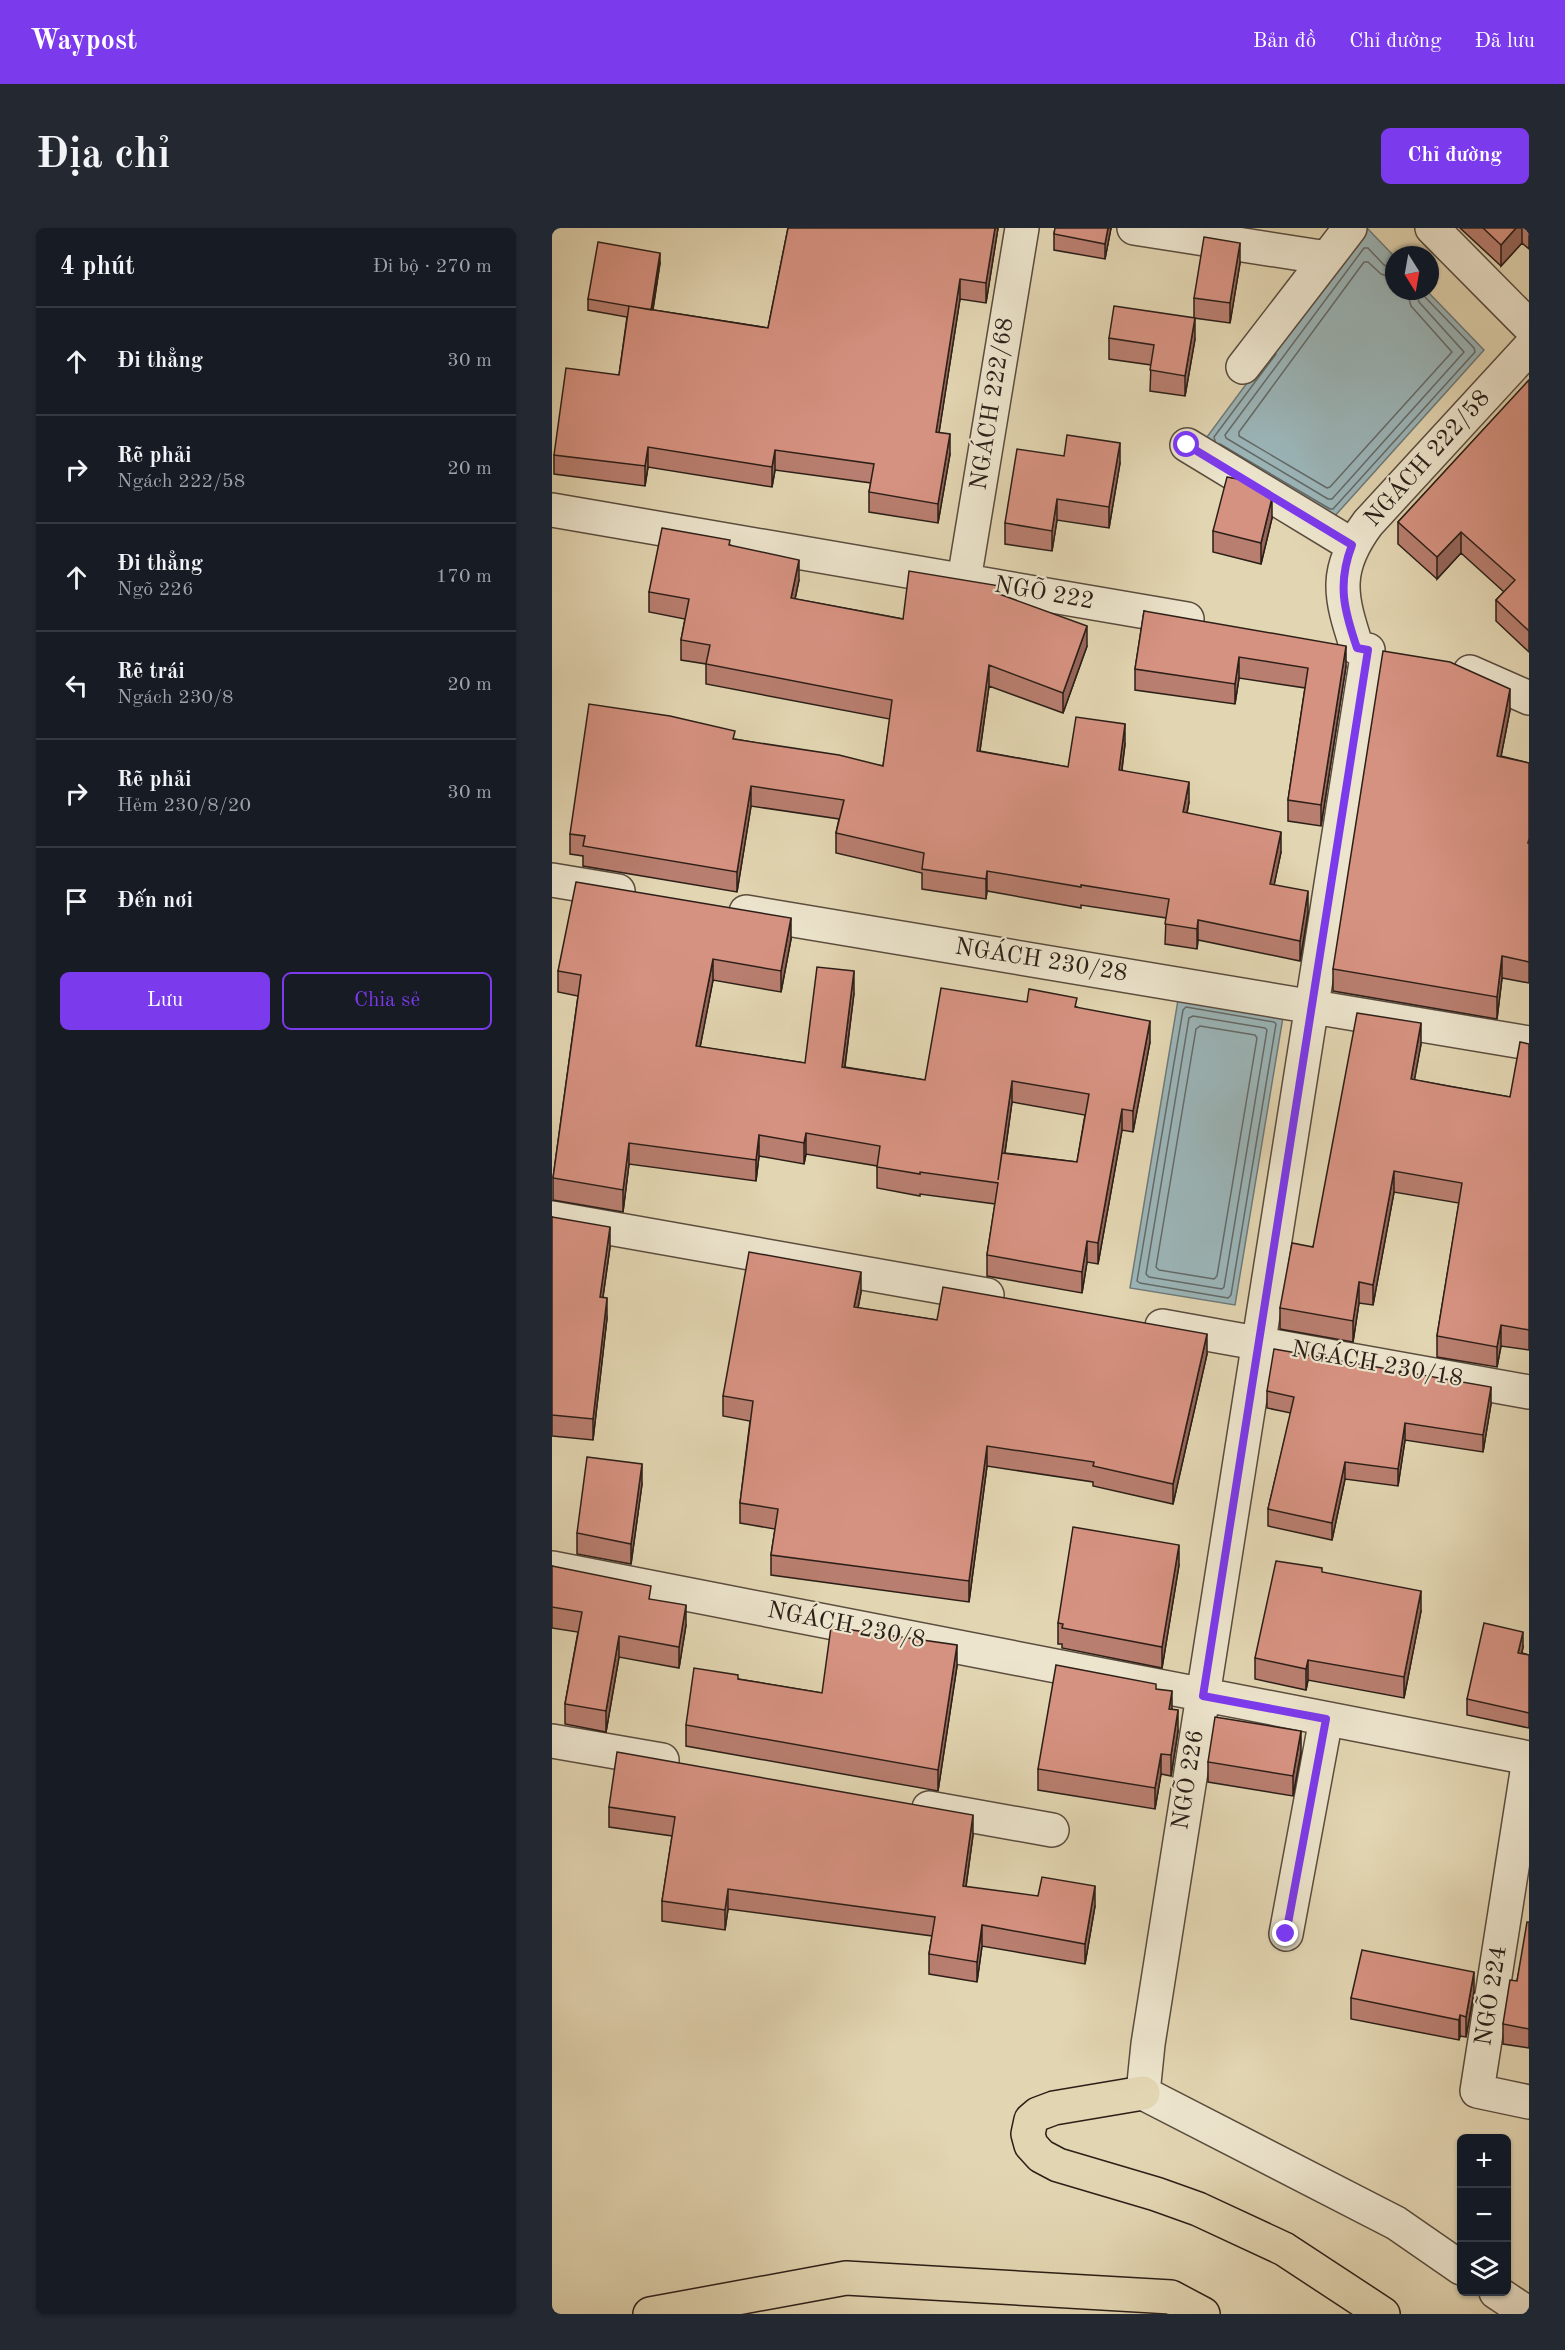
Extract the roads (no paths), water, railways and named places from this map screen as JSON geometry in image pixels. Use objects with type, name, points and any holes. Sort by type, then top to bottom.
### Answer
[{"type":"main road","points":[[1143,2093],[1054,2108],[1038,2114],[1031,2120],[1028,2134],[1031,2145],[1041,2156],[1058,2165],[1187,2205],[1284,2249],[1383,2314]]},
{"type":"main road","points":[[650,2314],[846,2278],[1171,2297],[1203,2314]]},
{"type":"street","name":"NGÁCH 222/68","points":[[964,580],[1022,228]]},
{"type":"street","points":[[1134,228],[1327,258]]},
{"type":"street","points":[[1243,367],[1350,228]]},
{"type":"street","points":[[1432,228],[1529,326]]},
{"type":"street","name":"NGÁCH 222/58","points":[[1363,649],[1346,614],[1343,591],[1344,566],[1352,545],[1376,515],[1529,348]]},
{"type":"street","points":[[1187,445],[1352,545]]},
{"type":"street","name":"NGÕ 222","points":[[552,510],[1219,624]]},
{"type":"street","points":[[1322,642],[1402,656]]},
{"type":"street","name":"NGÕ 226","points":[[1143,2093],[1148,2044],[1312,1007],[1363,649]]},
{"type":"street","points":[[1445,664],[1455,666],[1529,698]]},
{"type":"street","points":[[552,880],[646,896]]},
{"type":"street","name":"NGÁCH 230/28","points":[[716,908],[1529,1043]]},
{"type":"street","points":[[552,1218],[1011,1299]]},
{"type":"street","name":"NGÁCH 230/18","points":[[1129,1320],[1529,1392]]},
{"type":"street","name":"NGÁCH 230/8","points":[[552,1568],[1529,1758]]},
{"type":"street","points":[[1286,1934],[1326,1719]]},
{"type":"street","points":[[552,1741],[692,1766]]},
{"type":"street","name":"NGÕ 224","points":[[1529,1758],[1476,2091],[1529,2102]]},
{"type":"street","points":[[901,1803],[1052,1830]]},
{"type":"street","points":[[1143,2093],[1396,2223],[1457,2265]]},
{"type":"street","points":[[1502,2296],[1528,2314]]},
{"type":"water","points":[[1362,228],[1367,228],[1385,247],[1385,300],[1436,300],[1484,350],[1333,518],[1204,441]]},
{"type":"water","points":[[1178,1000],[1283,1017],[1235,1305],[1130,1288]]}]
